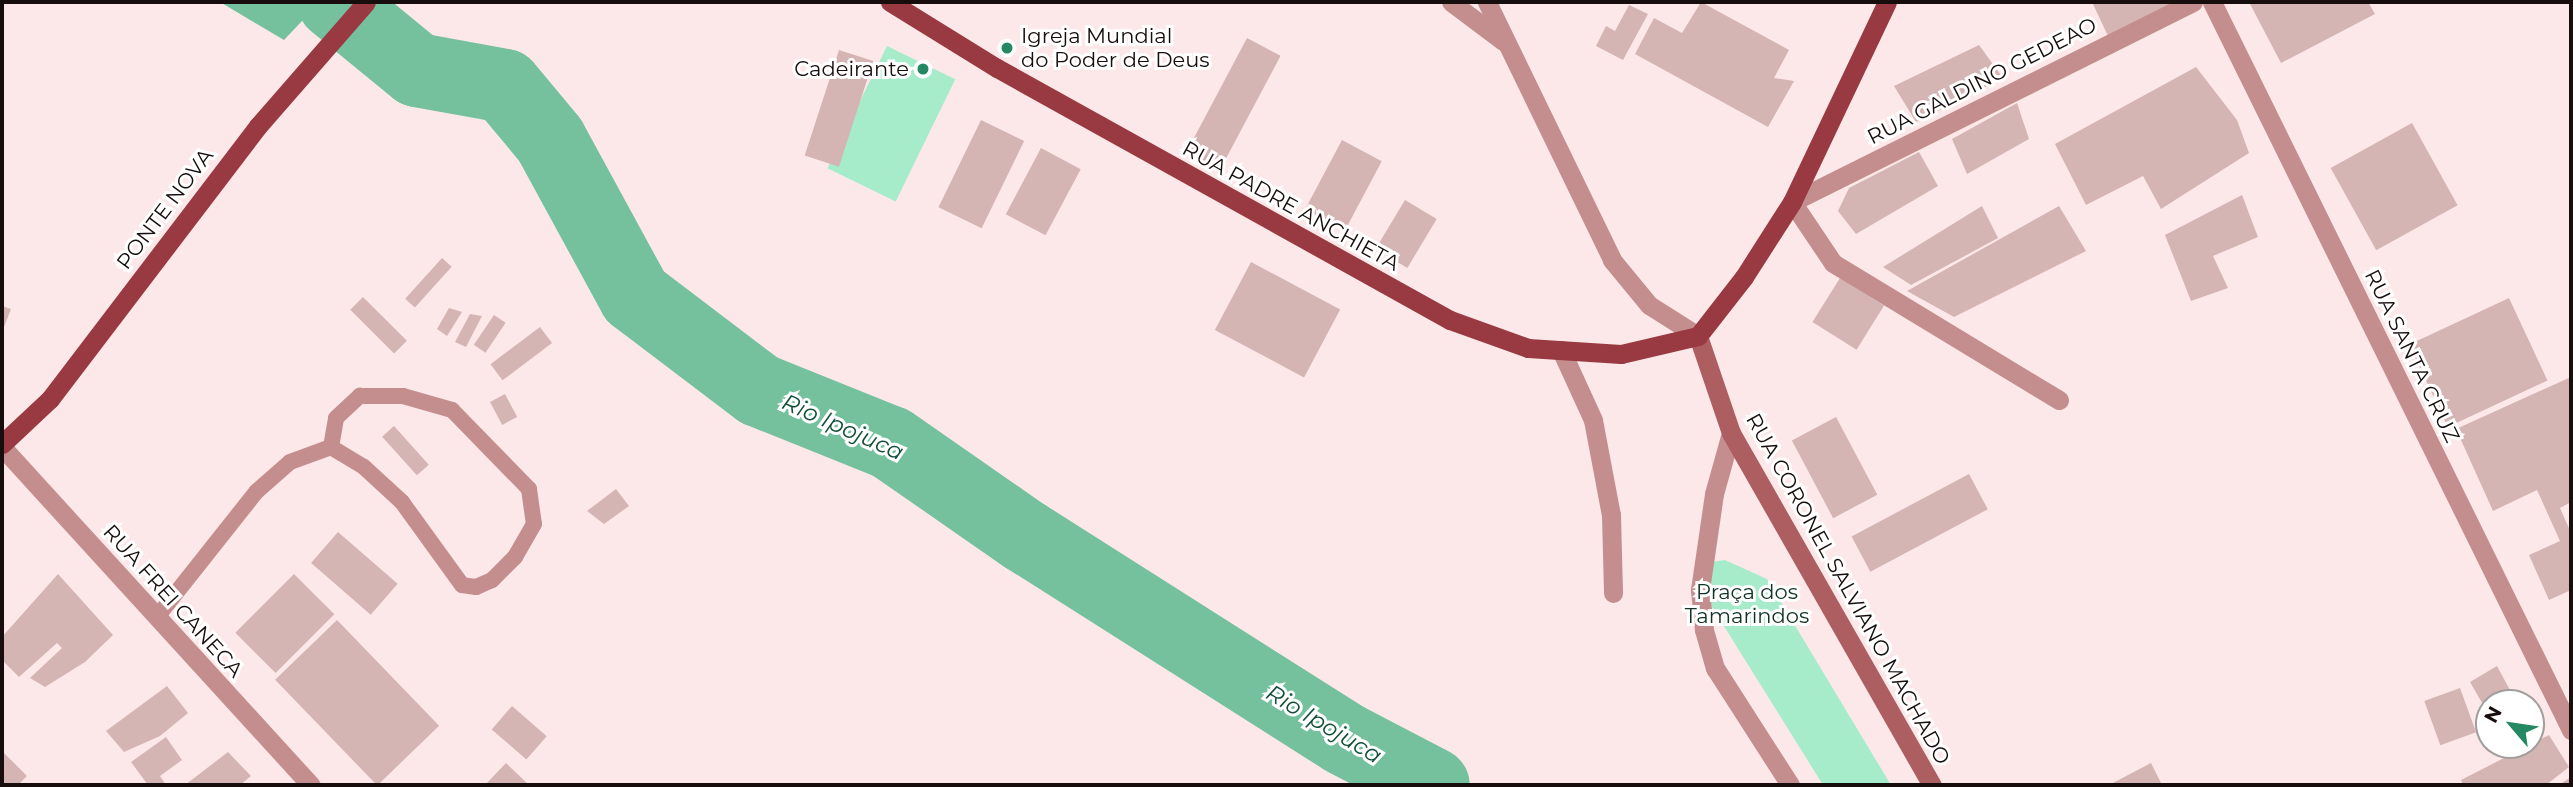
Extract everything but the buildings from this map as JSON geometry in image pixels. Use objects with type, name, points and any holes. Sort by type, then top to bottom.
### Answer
[{"type":"main road","name":"PONTE NOVA","points":[[2,446],[50,399],[258,126],[366,2]]},
{"type":"main road","name":"RUA PADRE ANCHIETA","points":[[890,2],[997,68],[1450,320],[1528,348],[1621,354],[1699,336]]},
{"type":"main road","points":[[1699,336],[1744,277],[1792,202],[1887,2]]},
{"type":"main road","name":"RUA CORONEL SALVIANO MACHADO","points":[[1699,336],[1731,432],[1932,785]]},
{"type":"street","points":[[1451,2],[1507,44]]},
{"type":"street","points":[[1487,2],[1612,260],[1649,305],[1699,336]]},
{"type":"street","name":"RUA GALDINO GEDEAO","points":[[1792,202],[2193,2]]},
{"type":"street","name":"RUA SANTA CRUZ","points":[[2212,2],[2571,730]]},
{"type":"street","points":[[1792,202],[1833,263],[2059,400]]},
{"type":"street","points":[[1561,350],[1593,421],[1611,515],[1613,593]]},
{"type":"street","points":[[1731,432],[1714,494],[1700,590],[1715,668],[1790,785]]},
{"type":"street","name":"RUA FREI CANECA","points":[[2,446],[311,785]]},
{"type":"lane","points":[[360,396],[403,396],[452,410],[529,489],[534,524],[515,557],[492,580],[476,587],[462,585],[402,502],[364,467],[331,447],[336,418],[360,396]]},
{"type":"lane","points":[[157,617],[256,492],[290,462],[331,447]]},
{"type":"green space","points":[[887,46],[955,79],[896,202],[827,168]]},
{"type":"green space","name":"Praça dos Tamarindos","points":[[1725,560],[1767,579],[1891,785],[1823,785],[1704,594],[1705,563]]},
{"type":"shaded area","points":[[220,2],[320,2],[284,40]]},
{"type":"waterway","name":"Rio Ipojuca","points":[[334,2],[417,70],[505,86],[550,140],[635,296],[759,390],[891,443],[1025,536],[1345,739],[1433,785]]},
{"type":"place","name":"Igreja Mundial do Poder de Deus","points":[[1007,48]]},
{"type":"place","name":"Cadeirante","points":[[923,69]]}]
